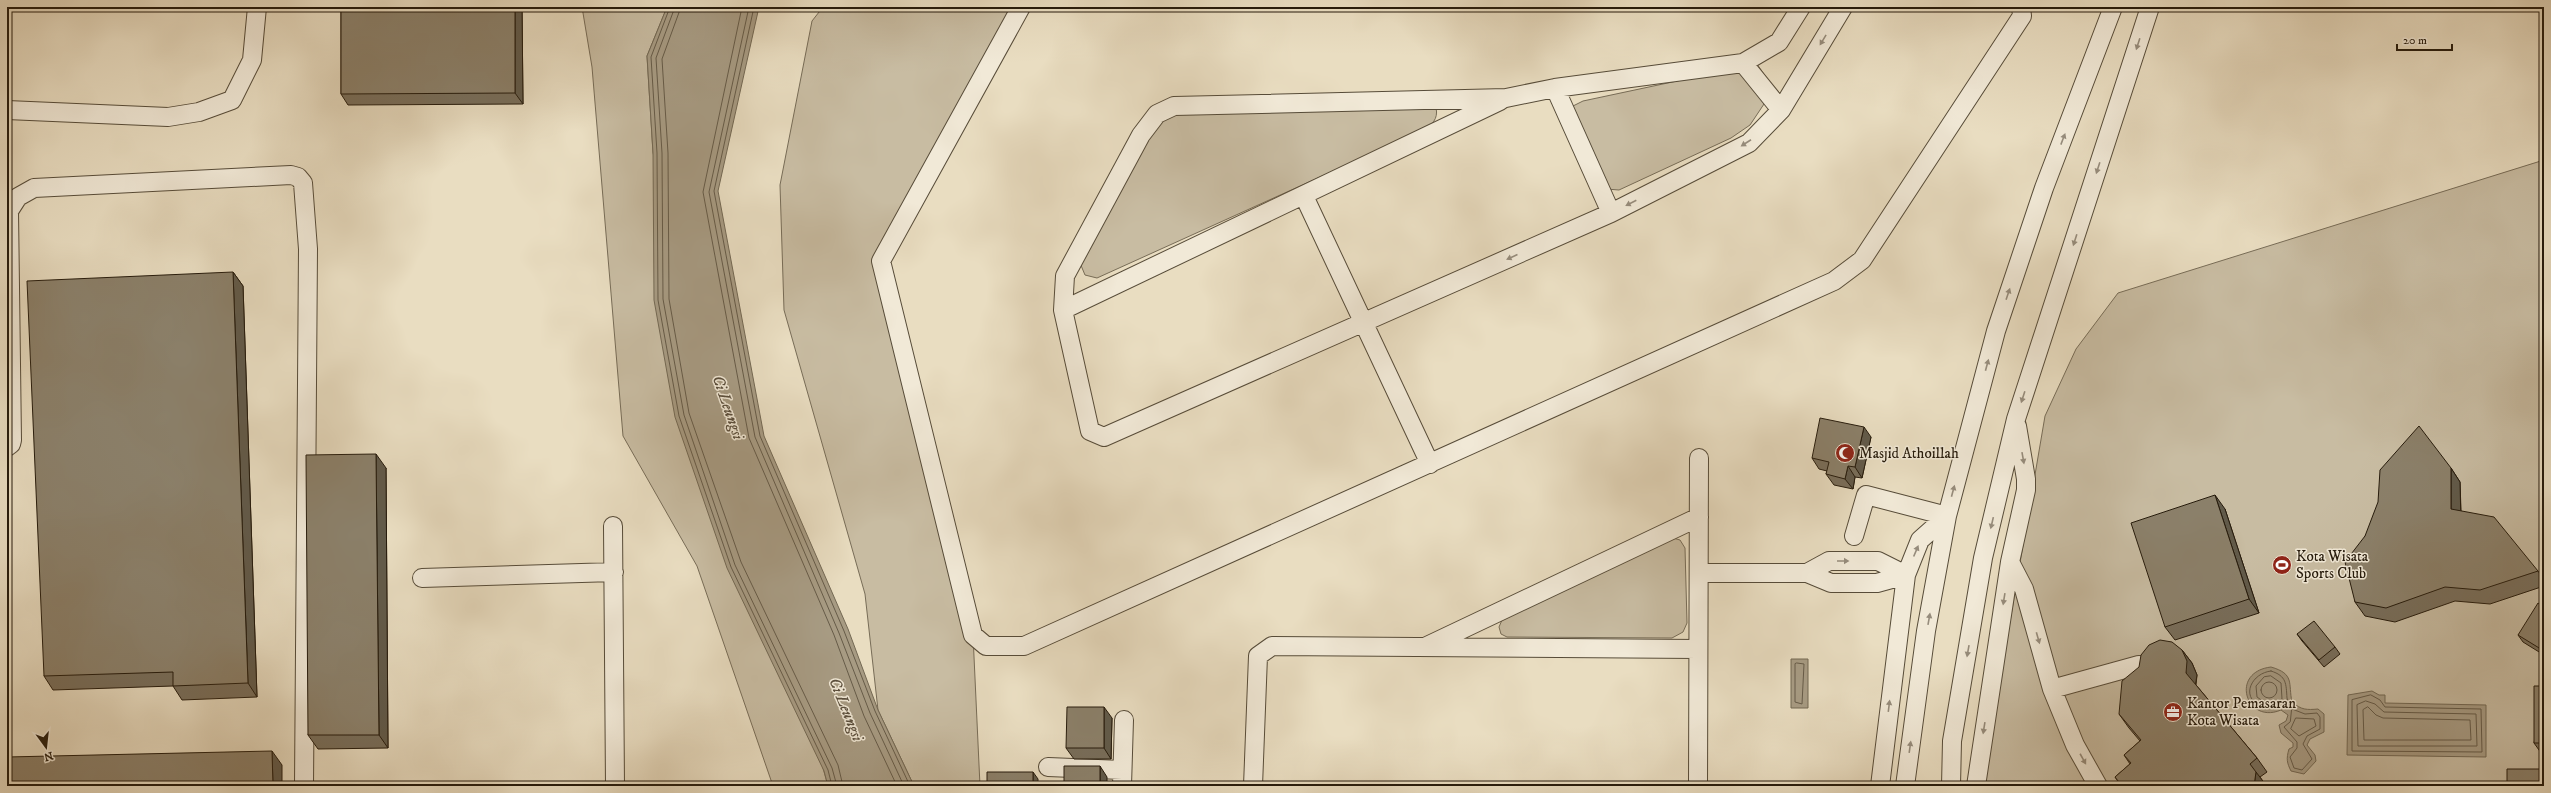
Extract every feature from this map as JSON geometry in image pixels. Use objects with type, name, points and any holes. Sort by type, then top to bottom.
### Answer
[{"type":"street","points":[[7,110],[168,117],[199,112],[232,100],[252,60],[257,7]]},
{"type":"street","points":[[1021,7],[881,261],[973,635],[986,646],[1024,646],[1834,281],[1862,260],[2022,16],[2021,7]]},
{"type":"street","points":[[1801,7],[1779,42],[1743,63],[1554,88],[1506,98],[1174,106],[1157,114],[1141,135],[1065,276],[1063,310],[1090,431],[1104,437],[1611,213],[1749,143],[1781,110],[1843,7]]},
{"type":"street","points":[[1905,786],[1926,631],[1946,516],[1996,331],[2044,188],[2112,7]]},
{"type":"street","points":[[1951,786],[1952,741],[1983,558],[2016,419],[2150,7]]},
{"type":"street","points":[[1743,63],[1781,110]]},
{"type":"street","points":[[1554,88],[1611,213]]},
{"type":"street","points":[[1063,310],[1304,196],[1506,98]]},
{"type":"street","points":[[7,447],[11,444],[12,440],[9,211],[18,197],[34,188],[291,175],[298,177],[303,183],[308,249],[304,786]]},
{"type":"street","points":[[1304,196],[1365,322],[1430,464]]},
{"type":"street","points":[[1976,786],[2010,562],[2026,479],[2016,419]]},
{"type":"street","points":[[1698,786],[1699,458]]},
{"type":"street","points":[[1854,536],[1866,495],[1946,516]]},
{"type":"street","points":[[1880,786],[1906,575],[1920,540],[1946,516]]},
{"type":"street","points":[[1423,648],[1699,517]]},
{"type":"street","points":[[613,526],[615,786]]},
{"type":"street","points":[[2010,562],[2024,589],[2052,689],[2075,746],[2098,786]]},
{"type":"street","points":[[422,578],[614,572]]},
{"type":"street","points":[[1699,573],[1807,573],[1831,583],[1876,583],[1906,575]]},
{"type":"street","points":[[1253,786],[1258,656],[1272,646],[1698,649]]},
{"type":"street","points":[[2052,689],[2138,665]]},
{"type":"street","points":[[1048,767],[1122,778],[1124,720]]},
{"type":"shaded area","points":[[582,7],[667,7],[647,56],[653,153],[828,786],[773,786],[697,566],[623,436],[592,67]]},
{"type":"shaded area","points":[[823,7],[1021,7],[881,261],[973,635],[980,786],[914,786],[878,710],[865,594],[784,310],[780,185],[812,21]]},
{"type":"shaded area","points":[[1757,64],[1774,89],[1750,125],[1731,138],[1619,190],[1606,189],[1571,107],[1583,101]]},
{"type":"shaded area","points":[[1435,104],[1437,112],[1435,118],[1432,124],[1426,129],[1097,278],[1085,275],[1080,263],[1158,121],[1169,114]]},
{"type":"shaded area","name":"Kota Wisata Sports Club","points":[[2544,160],[2544,786],[1982,786],[2045,416],[2076,349],[2118,293]]},
{"type":"shaded area","points":[[1673,538],[1680,540],[1685,548],[1687,623],[1683,632],[1672,638],[1507,637],[1501,634],[1499,627],[1502,620]]},
{"type":"water","name":"Ci Leungsi","points":[[667,7],[759,7],[718,191],[764,436],[848,629],[878,710],[914,786],[828,786],[824,771],[727,568],[675,417],[654,300],[653,153],[647,56]]},
{"type":"water","points":[[1791,659],[1808,659],[1808,708],[1791,708]]},
{"type":"water","points":[[2271,667],[2279,670],[2287,676],[2290,684],[2292,702],[2298,707],[2304,709],[2318,709],[2324,714],[2324,732],[2310,739],[2307,745],[2315,755],[2316,761],[2304,774],[2291,771],[2288,763],[2288,752],[2289,749],[2293,747],[2293,743],[2281,733],[2279,725],[2286,721],[2288,715],[2281,710],[2269,713],[2259,710],[2251,704],[2247,696],[2246,687],[2250,678],[2258,671]]},
{"type":"water","points":[[2372,691],[2379,695],[2385,695],[2385,703],[2486,705],[2486,757],[2347,755],[2348,695]]},
{"type":"building","points":[[341,7],[515,7],[515,93],[341,94]]},
{"type":"building","points":[[233,272],[248,683],[173,686],[173,672],[44,676],[27,281]]},
{"type":"building","name":"Masjid Athoillah","points":[[1820,418],[1864,427],[1855,467],[1848,466],[1845,479],[1826,474],[1829,462],[1812,458]]},
{"type":"building","points":[[2419,426],[2451,468],[2451,509],[2494,517],[2538,571],[2480,590],[2445,587],[2386,608],[2355,602],[2345,562],[2365,536],[2378,502],[2380,470]]},
{"type":"building","points":[[376,454],[379,735],[308,735],[306,455]]},
{"type":"building","points":[[2215,495],[2249,599],[2165,627],[2131,523]]},
{"type":"building","points":[[2538,603],[2544,607],[2544,651],[2518,635]]},
{"type":"building","points":[[2314,621],[2335,647],[2319,660],[2297,634]]},
{"type":"building","name":"Kantor Pemasaran Kota Wisata","points":[[2160,640],[2172,642],[2182,650],[2187,661],[2186,673],[2257,758],[2250,764],[2256,772],[2254,786],[2180,786],[2175,781],[2169,786],[2122,786],[2115,777],[2131,763],[2124,755],[2141,740],[2119,714],[2122,681],[2139,667],[2141,655],[2149,645]]},
{"type":"building","points":[[2534,686],[2544,686],[2544,743],[2534,743]]},
{"type":"building","points":[[1067,707],[1104,707],[1104,748],[1066,748]]},
{"type":"building","points":[[272,751],[273,786],[7,786],[7,757]]},
{"type":"building","points":[[1064,766],[1100,766],[1100,786],[1064,786]]},
{"type":"building","points":[[2507,769],[2544,769],[2544,786],[2507,786]]},
{"type":"building","points":[[987,772],[1033,772],[1033,786],[987,786]]},
{"type":"place","name":"Masjid Athoillah","points":[[1845,453]]},
{"type":"place","name":"Kota Wisata Sports Club","points":[[2282,565]]},
{"type":"place","name":"Kantor Pemasaran Kota Wisata","points":[[2173,712]]}]
